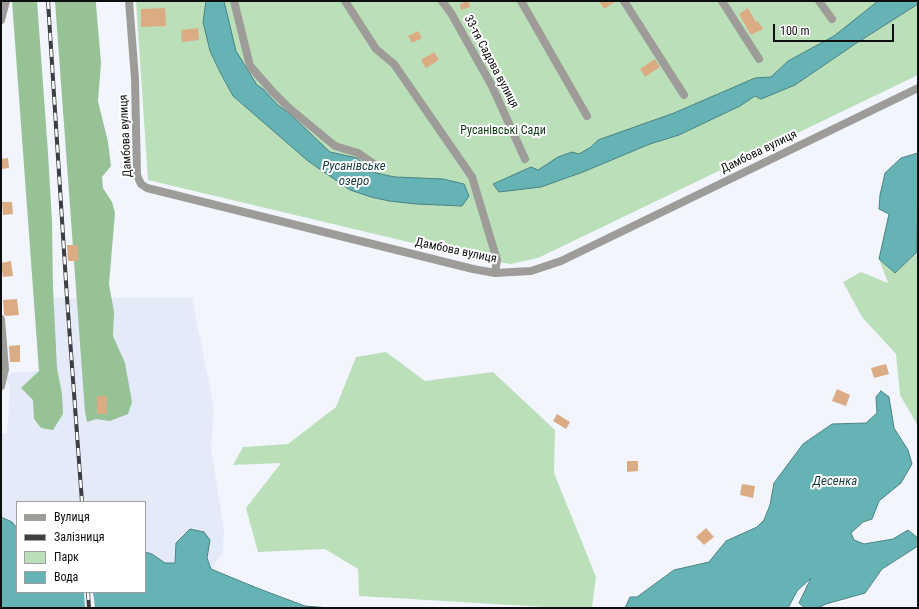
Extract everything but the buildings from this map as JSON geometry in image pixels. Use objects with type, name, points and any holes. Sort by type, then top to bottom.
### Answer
[{"type":"street","points":[[1,20],[6,1]]},
{"type":"street","name":"Дамбова вулиця","points":[[130,1],[135,79],[137,175],[141,184],[146,188],[473,269],[495,273],[531,271],[561,261],[918,88]]},
{"type":"street","points":[[234,1],[250,66],[272,91],[290,108],[335,146],[358,153],[377,166]]},
{"type":"street","points":[[345,1],[376,49],[394,64],[472,177],[496,260],[495,273]]},
{"type":"street","name":"33-тя Садова вулиця","points":[[442,1],[452,13],[492,86],[525,159]]},
{"type":"street","points":[[521,1],[587,116]]},
{"type":"street","points":[[624,1],[684,94]]},
{"type":"street","points":[[722,1],[760,59]]},
{"type":"street","points":[[819,1],[832,19]]},
{"type":"street","points":[[1,319],[5,369],[1,386]]},
{"type":"shaded area","points":[[34,298],[192,298],[214,408],[211,448],[224,531],[223,553],[211,569],[207,558],[210,540],[176,543],[175,563],[165,563],[152,554],[146,552],[146,501],[16,501],[16,527],[12,522],[1,517],[1,433],[7,434],[10,386],[5,378],[12,373],[39,371]]},
{"type":"green space","points":[[12,1],[37,1],[52,221],[53,288],[57,368],[62,394],[63,414],[53,430],[41,428],[34,419],[33,400],[21,388],[39,371]]},
{"type":"green space","points":[[55,1],[96,1],[101,63],[98,101],[108,142],[111,166],[102,177],[103,188],[112,202],[115,213],[109,284],[114,312],[113,336],[125,363],[132,402],[128,414],[110,421],[96,419],[87,422],[85,412]]},
{"type":"green space","name":"Русанівські Сади","points":[[136,1],[918,1],[918,75],[538,258],[511,264],[484,260],[148,180]]},
{"type":"green space","points":[[918,252],[918,426],[900,395],[896,354],[862,317],[843,282],[861,272],[888,283],[879,259],[895,273]]},
{"type":"green space","points":[[386,352],[425,381],[493,372],[555,430],[554,473],[596,577],[592,608],[562,608],[359,596],[358,569],[325,549],[258,552],[246,508],[281,463],[233,465],[243,447],[288,444],[336,407],[356,357]]},
{"type":"water","name":"Русанівське озеро","points":[[206,1],[224,1],[236,51],[257,85],[330,152],[357,158],[376,173],[395,177],[443,179],[464,184],[469,196],[462,206],[416,204],[371,197],[350,190],[308,161],[233,96],[210,51],[203,22]]},
{"type":"water","points":[[878,1],[918,1],[918,4],[855,44],[795,85],[761,99],[755,96],[740,106],[679,135],[650,144],[583,172],[541,187],[499,192],[493,184],[531,167],[538,170],[558,157],[572,152],[579,154],[591,147],[598,140],[674,113],[755,78],[771,77],[788,61],[834,36]]},
{"type":"water","points":[[918,153],[917,252],[895,273],[879,259],[889,214],[879,209],[880,195],[885,173],[901,158]]},
{"type":"water","name":"Десенка","points":[[881,391],[889,397],[894,428],[908,450],[912,464],[901,483],[879,501],[872,519],[863,522],[851,533],[854,540],[864,544],[893,539],[908,530],[918,538],[918,546],[882,569],[865,593],[826,604],[818,608],[805,608],[799,603],[811,578],[797,591],[788,608],[625,608],[630,597],[637,597],[674,570],[709,562],[726,541],[757,527],[764,520],[770,505],[774,483],[803,444],[832,424],[866,423],[877,413],[876,397]]},
{"type":"water","points":[[1,517],[12,522],[16,527],[16,593],[146,593],[146,552],[152,554],[165,563],[175,563],[176,543],[190,529],[204,532],[210,540],[207,558],[211,569],[305,606],[329,608],[1,608]]},
{"type":"pier","points":[[84,593],[93,593],[95,608],[85,608]]},
{"type":"railway","points":[[48,1],[82,501]]},
{"type":"railway","points":[[88,593],[89,608]]}]
